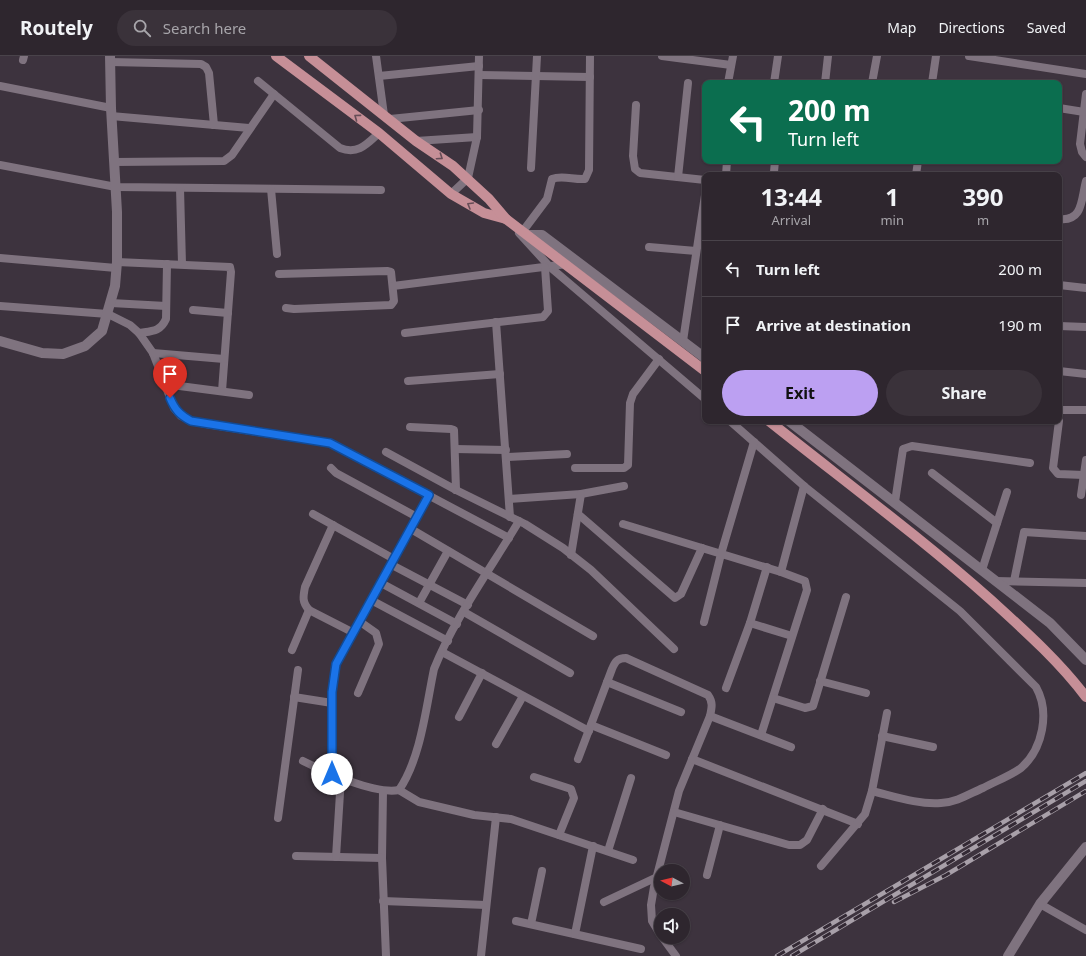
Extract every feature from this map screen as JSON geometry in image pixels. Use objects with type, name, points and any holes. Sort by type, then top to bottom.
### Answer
[{"type":"main road","points":[[276,56],[379,133],[451,194],[484,213],[506,219]]},
{"type":"main road","points":[[309,56],[416,141],[468,178],[506,219],[567,264],[702,369]]},
{"type":"main road","points":[[773,424],[917,537],[974,585],[1009,616],[1054,661],[1086,697]]},
{"type":"street","points":[[376,56],[387,117],[479,110]]},
{"type":"street","points":[[451,194],[468,178],[477,137],[479,110],[479,56]]},
{"type":"street","points":[[531,168],[537,56]]},
{"type":"street","points":[[590,56],[588,176],[585,179],[574,180],[558,177],[552,179],[547,199],[526,233],[542,234],[702,356]]},
{"type":"street","points":[[662,56],[697,58],[731,65]]},
{"type":"street","points":[[728,80],[733,56]]},
{"type":"street","points":[[774,80],[778,56]]},
{"type":"street","points":[[825,80],[828,56]]},
{"type":"street","points":[[873,80],[877,56]]},
{"type":"street","points":[[932,80],[936,56]]},
{"type":"street","points":[[970,56],[1086,74]]},
{"type":"street","points":[[0,341],[42,353],[63,354],[85,346],[102,330],[108,314],[117,265],[116,187],[111,112],[110,59],[183,60],[201,64],[206,67],[209,74],[214,125]]},
{"type":"street","points":[[379,76],[479,66]]},
{"type":"street","points":[[479,75],[590,76]]},
{"type":"street","points":[[258,81],[340,148],[345,150],[361,149],[379,133]]},
{"type":"street","points":[[678,177],[688,83]]},
{"type":"street","points":[[0,86],[111,112],[249,128]]},
{"type":"street","points":[[114,162],[224,161],[232,155],[249,128],[274,94]]},
{"type":"street","points":[[1086,94],[1080,144],[1082,152],[1086,156]]},
{"type":"street","points":[[636,105],[633,156],[635,169],[640,172],[702,180]]},
{"type":"street","points":[[1062,108],[1084,112]]},
{"type":"street","points":[[416,141],[477,137]]},
{"type":"street","points":[[774,172],[775,164]]},
{"type":"street","points":[[0,165],[116,187],[381,190]]},
{"type":"street","points":[[1062,219],[1072,219],[1078,214],[1086,181]]},
{"type":"street","points":[[180,188],[182,264]]},
{"type":"street","points":[[271,189],[277,254]]},
{"type":"street","points":[[506,219],[547,267],[702,396]]},
{"type":"street","points":[[683,341],[696,251],[702,236]]},
{"type":"street","points":[[649,247],[696,251]]},
{"type":"street","points":[[0,258],[117,265],[182,264],[230,267],[231,272],[222,391]]},
{"type":"street","points":[[139,333],[158,331],[163,326],[166,319],[167,264]]},
{"type":"street","points":[[393,286],[567,264]]},
{"type":"street","points":[[405,333],[545,315],[548,311],[547,267]]},
{"type":"street","points":[[279,274],[390,271],[394,301],[391,305],[294,309],[286,308]]},
{"type":"street","points":[[1062,285],[1086,288]]},
{"type":"street","points":[[110,303],[166,306]]},
{"type":"street","points":[[0,306],[108,314],[130,325],[139,333],[153,353],[174,408],[181,416],[191,421],[330,443],[509,538]]},
{"type":"street","points":[[193,310],[228,313]]},
{"type":"street","points":[[496,322],[510,517]]},
{"type":"street","points":[[1062,326],[1086,327]]},
{"type":"street","points":[[153,353],[224,359]]},
{"type":"street","points":[[574,468],[624,468],[628,466],[630,403],[633,394],[659,359]]},
{"type":"street","points":[[1062,370],[1086,374]]},
{"type":"street","points":[[408,381],[500,374]]},
{"type":"street","points":[[164,384],[249,394]]},
{"type":"street","points":[[1062,410],[1086,410]]},
{"type":"street","points":[[733,424],[804,486],[960,611],[1036,687],[1042,698],[1044,719],[1040,736],[1033,754],[1015,772],[959,800],[941,803],[931,803],[872,791]]},
{"type":"street","points":[[793,424],[1050,623],[1086,660]]},
{"type":"street","points":[[1058,424],[1053,468],[1058,474],[1084,475]]},
{"type":"street","points":[[410,427],[451,429],[454,434],[456,490]]},
{"type":"street","points":[[704,622],[721,554],[754,442]]},
{"type":"street","points":[[895,502],[903,449],[906,447],[912,446],[1030,463]]},
{"type":"street","points":[[455,449],[506,454],[567,454]]},
{"type":"street","points":[[386,452],[456,490],[519,521],[571,554],[591,570],[674,649]]},
{"type":"street","points":[[1081,495],[1086,460]]},
{"type":"street","points":[[331,468],[336,473],[417,517]]},
{"type":"street","points":[[932,473],[997,523]]},
{"type":"street","points":[[509,499],[581,494],[624,486]]},
{"type":"street","points":[[781,572],[804,486]]},
{"type":"street","points":[[982,570],[1006,492]]},
{"type":"street","points":[[571,554],[581,494]]},
{"type":"street","points":[[332,774],[332,703],[336,664],[352,632],[393,562],[429,495]]},
{"type":"street","points":[[313,514],[393,562],[570,673]]},
{"type":"street","points":[[578,514],[675,598],[681,594],[702,548]]},
{"type":"street","points":[[399,790],[407,779],[414,757],[434,669],[466,609],[519,521]]},
{"type":"street","points":[[623,524],[801,578],[807,584],[761,736]]},
{"type":"street","points":[[333,525],[305,587],[303,598],[304,605],[309,610],[352,632]]},
{"type":"street","points":[[411,529],[593,636]]},
{"type":"street","points":[[1014,581],[1024,532],[1086,536]]},
{"type":"street","points":[[419,603],[448,551]]},
{"type":"street","points":[[726,688],[750,623],[767,568]]},
{"type":"street","points":[[996,581],[1086,583]]},
{"type":"street","points":[[381,583],[458,624]]},
{"type":"street","points":[[773,698],[805,708],[810,708],[813,706],[846,597]]},
{"type":"street","points":[[371,600],[448,641]]},
{"type":"street","points":[[292,650],[309,610]]},
{"type":"street","points":[[358,693],[379,644],[376,633],[359,621]]},
{"type":"street","points":[[750,623],[792,636]]},
{"type":"street","points":[[442,652],[523,696],[590,728],[666,755]]},
{"type":"street","points":[[578,759],[607,682],[616,662],[620,658],[626,658],[708,695],[713,705],[710,716],[679,791],[660,864]]},
{"type":"street","points":[[278,818],[298,670]]},
{"type":"street","points":[[459,717],[482,673]]},
{"type":"street","points":[[607,682],[681,712]]},
{"type":"street","points":[[820,682],[866,693]]},
{"type":"street","points":[[496,744],[523,696]]},
{"type":"street","points":[[294,697],[332,703]]},
{"type":"street","points":[[821,866],[865,814],[872,791],[882,736],[888,713]]},
{"type":"street","points":[[710,716],[791,747]]},
{"type":"street","points":[[882,736],[933,747]]},
{"type":"street","points":[[692,759],[823,809],[858,824]]},
{"type":"street","points":[[303,761],[332,774],[383,791],[399,790],[419,802],[474,814],[511,819],[633,860]]},
{"type":"street","points":[[336,857],[341,777]]},
{"type":"street","points":[[534,777],[571,789],[574,794],[574,798],[559,835]]},
{"type":"street","points":[[608,851],[631,778]]},
{"type":"street","points":[[383,791],[382,858],[386,956]]},
{"type":"street","points":[[674,812],[789,845],[800,845],[807,840],[823,809]]},
{"type":"street","points":[[481,956],[496,817]]},
{"type":"street","points":[[707,875],[720,825]]},
{"type":"street","points":[[574,934],[593,846]]},
{"type":"street","points":[[1011,955],[1040,904],[1086,847]]},
{"type":"street","points":[[296,856],[382,858]]},
{"type":"street","points":[[531,924],[542,871]]},
{"type":"street","points":[[604,902],[654,878]]},
{"type":"street","points":[[654,888],[651,905],[652,921],[654,924]]},
{"type":"street","points":[[383,901],[486,905]]},
{"type":"street","points":[[1040,904],[1086,930]]},
{"type":"street","points":[[516,921],[641,949]]},
{"type":"street","points":[[667,944],[676,956]]},
{"type":"railway","points":[[777,956],[1086,773]]},
{"type":"railway","points":[[792,956],[1086,781]]},
{"type":"railway","points":[[894,902],[946,875],[1086,791]]},
{"type":"route","points":[[170,398],[174,408],[181,416],[191,421],[330,443],[429,495],[392,564],[341,652],[336,664],[332,692],[332,774]]}]
